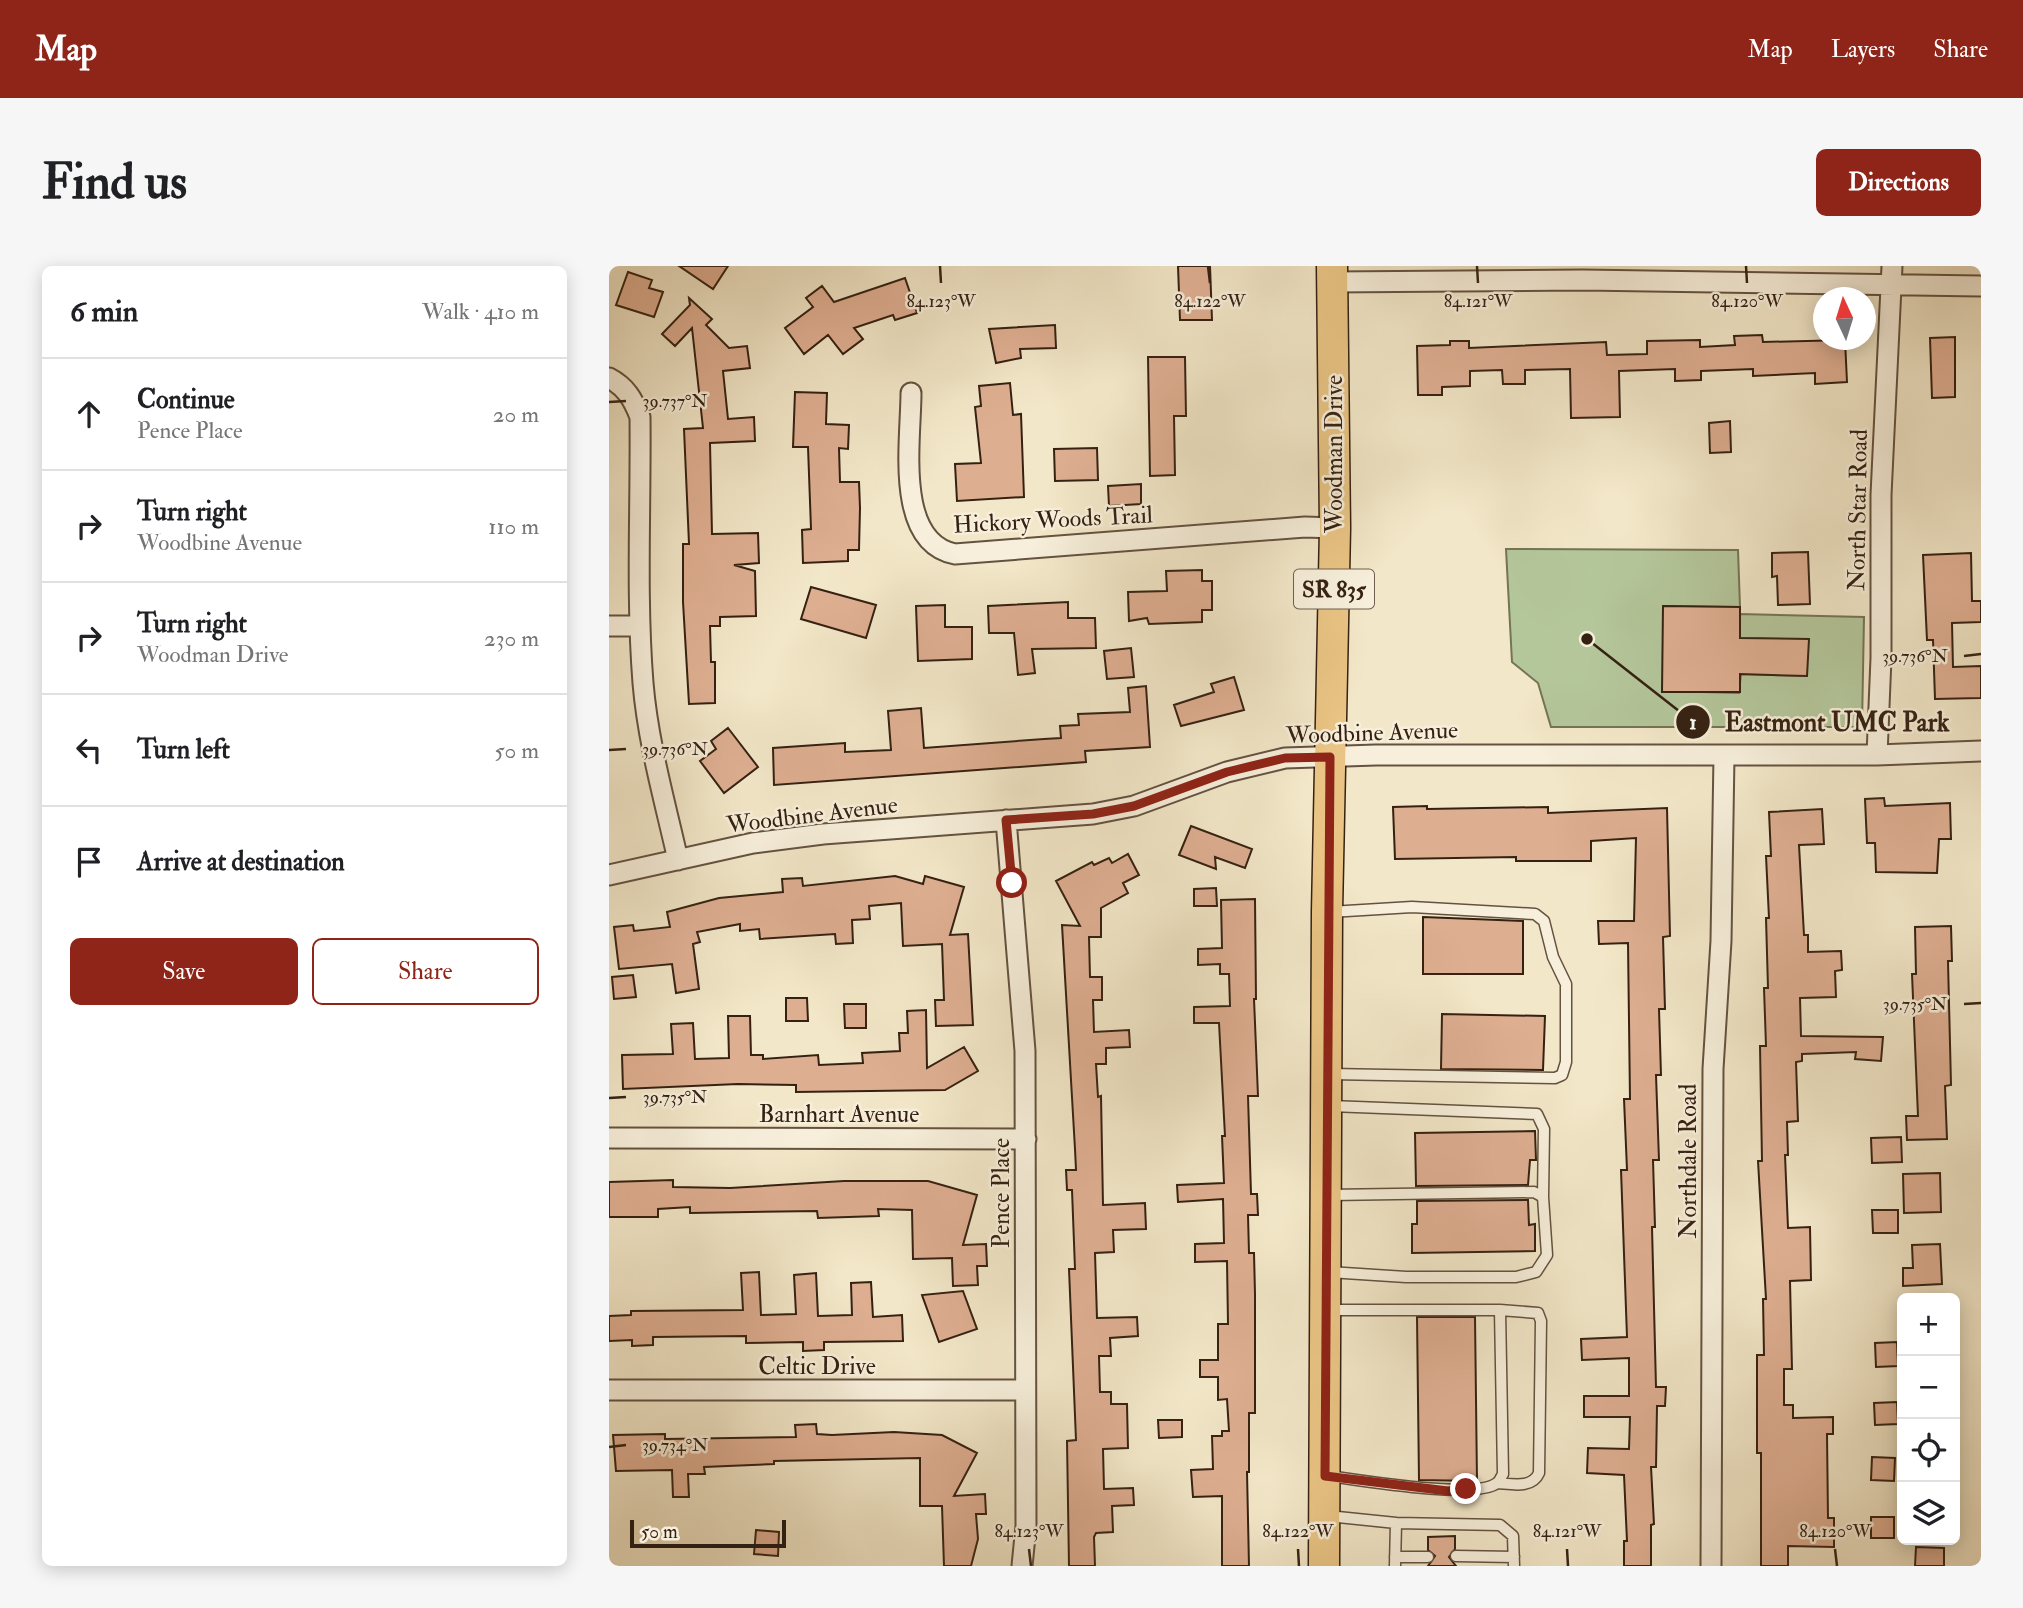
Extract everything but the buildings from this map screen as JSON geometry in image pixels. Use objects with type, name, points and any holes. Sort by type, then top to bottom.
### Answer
[{"type":"main road","name":"Woodman Drive","points":[[1324,1566],[1327,912],[1335,528],[1332,274]]},
{"type":"street","points":[[1332,274],[1583,280],[1892,275],[1981,286]]},
{"type":"street","name":"North Star Road","points":[[1877,755],[1881,658],[1881,495],[1892,275]]},
{"type":"street","points":[[609,378],[623,387],[634,400],[640,416],[640,626],[652,745],[678,860]]},
{"type":"street","name":"Hickory Woods Trail","points":[[911,393],[911,487],[914,512],[932,545],[943,552],[955,554],[1305,527],[1335,528]]},
{"type":"street","points":[[609,626],[640,626]]},
{"type":"street","name":"Woodbine Avenue","points":[[609,875],[753,843],[823,834],[1093,814],[1134,806],[1227,772],[1285,758],[1877,755],[1981,751]]},
{"type":"street","name":"Northdale Road","points":[[1711,1566],[1713,1069],[1721,941],[1724,756]]},
{"type":"street","name":"Pence Place","points":[[1006,820],[1025,1051],[1026,1526],[1022,1566]]},
{"type":"street","name":"Barnhart Avenue","points":[[609,1138],[1026,1139]]},
{"type":"street","name":"Celtic Drive","points":[[609,1390],[1025,1390]]},
{"type":"lane","points":[[1326,1074],[1387,1073],[1545,1080],[1562,1075],[1566,1062],[1566,984],[1553,957],[1544,921],[1535,914],[1412,907],[1327,912]]},
{"type":"lane","points":[[1325,1272],[1406,1277],[1527,1275],[1542,1266],[1547,1255],[1543,1198],[1544,1129],[1537,1114],[1326,1106]]},
{"type":"lane","points":[[1326,1195],[1534,1192],[1543,1198]]},
{"type":"lane","points":[[1325,1310],[1529,1310],[1538,1313],[1541,1321],[1539,1473],[1536,1480],[1529,1484],[1497,1483],[1448,1491],[1325,1476]]},
{"type":"lane","points":[[1497,1483],[1503,1474],[1500,1310]]},
{"type":"lane","points":[[1324,1515],[1396,1523],[1500,1525],[1513,1536],[1514,1561],[1455,1556]]},
{"type":"lane","points":[[1396,1523],[1395,1561],[1428,1557]]},
{"type":"green space","points":[[1506,549],[1738,550],[1740,607],[1663,606],[1663,691],[1739,693],[1741,674],[1807,676],[1807,640],[1740,638],[1740,614],[1864,617],[1862,727],[1551,727],[1538,683],[1512,662]]},
{"type":"place","name":"Eastmont UMC Park","points":[[1587,639]]},
{"type":"route","points":[[1012,883],[1006,820],[1093,814],[1134,806],[1227,772],[1285,758],[1330,757],[1325,1476],[1448,1491],[1466,1489]]}]
